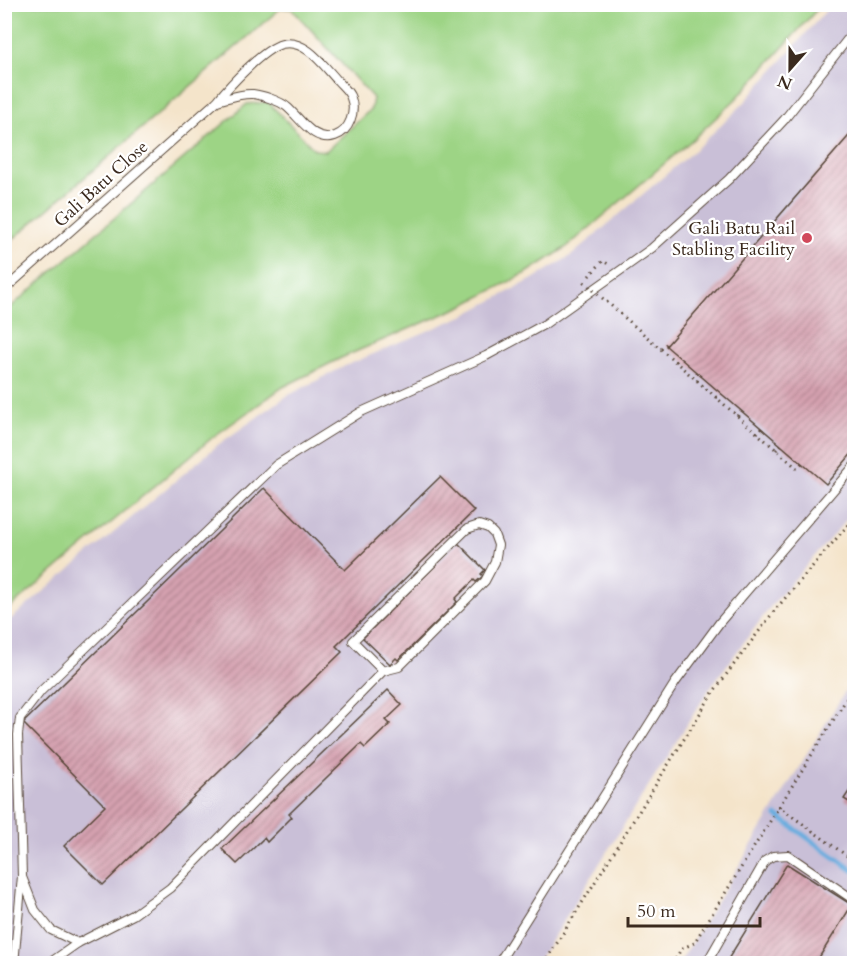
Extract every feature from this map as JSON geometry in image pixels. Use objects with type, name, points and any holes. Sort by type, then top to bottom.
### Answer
[{"type":"lane","points":[[14,963],[22,876],[18,735],[20,718],[41,691],[276,465],[361,412],[486,356],[545,324],[652,248],[729,179],[776,129],[855,31]]},
{"type":"lane","name":"Gali Batu Close","points":[[4,290],[217,101],[231,84],[270,50],[283,43],[301,46],[315,56],[351,96],[353,108],[351,120],[343,132],[325,137],[311,132],[285,105],[255,94],[238,95],[217,101]]},
{"type":"lane","points":[[498,963],[675,683],[720,622],[855,466]]},
{"type":"lane","points":[[48,963],[78,943],[133,915],[170,888],[383,671],[399,668],[485,581],[495,562],[498,545],[494,534],[488,528],[479,525],[466,529],[353,641],[383,671]]},
{"type":"lane","points":[[706,963],[765,861],[773,856],[788,855],[855,900]]},
{"type":"lane","points":[[22,876],[35,910],[51,930],[78,943]]},
{"type":"path","points":[[603,261],[584,282],[797,468],[802,463]]},
{"type":"path","points":[[661,349],[668,342]]},
{"type":"path","points":[[675,362],[679,357]]},
{"type":"path","points":[[697,381],[701,376]]},
{"type":"path","points":[[717,398],[721,393]]},
{"type":"path","points":[[737,416],[741,411]]},
{"type":"path","points":[[757,433],[761,428]]},
{"type":"path","points":[[776,450],[781,445]]},
{"type":"path","points":[[544,963],[714,691],[775,610],[855,518]]},
{"type":"path","points":[[673,963],[681,949],[694,943],[778,806],[855,687]]},
{"type":"path","points":[[778,806],[855,861]]},
{"type":"shaded area","points":[[831,5],[854,5],[854,511],[771,606],[710,688],[537,963],[5,963],[4,625],[219,444],[287,396],[345,366],[465,315],[572,255],[698,147],[743,104]]},
{"type":"shaded area","points":[[854,678],[854,963],[679,964],[851,682]]},
{"type":"green space","points":[[5,5],[821,5],[737,98],[692,140],[567,247],[528,272],[462,306],[341,358],[283,387],[213,437],[5,612],[5,312],[247,104],[268,102],[315,150],[326,151],[371,109],[373,98],[292,9],[281,8],[5,246]]},
{"type":"building","name":"Gali Batu Rail Stabling Facility","points":[[854,130],[854,451],[826,484],[666,346]]},
{"type":"building","points":[[440,477],[474,511],[336,646],[342,652],[103,885],[64,846],[105,806],[23,723],[264,488],[345,570]]},
{"type":"building","points":[[458,543],[485,570],[481,574],[483,576],[476,582],[474,580],[455,599],[457,602],[398,660],[396,658],[390,664],[363,638]]},
{"type":"building","points":[[388,690],[402,705],[386,720],[390,724],[365,748],[361,744],[289,814],[292,817],[267,842],[264,838],[237,864],[222,849]]},
{"type":"building","points":[[854,784],[854,805],[844,799]]},
{"type":"building","points":[[787,864],[852,905],[815,964],[725,964]]},
{"type":"waterway","points":[[777,816],[854,871]]},
{"type":"place","name":"Gali Batu Rail Stabling Facility","points":[[807,238]]}]
